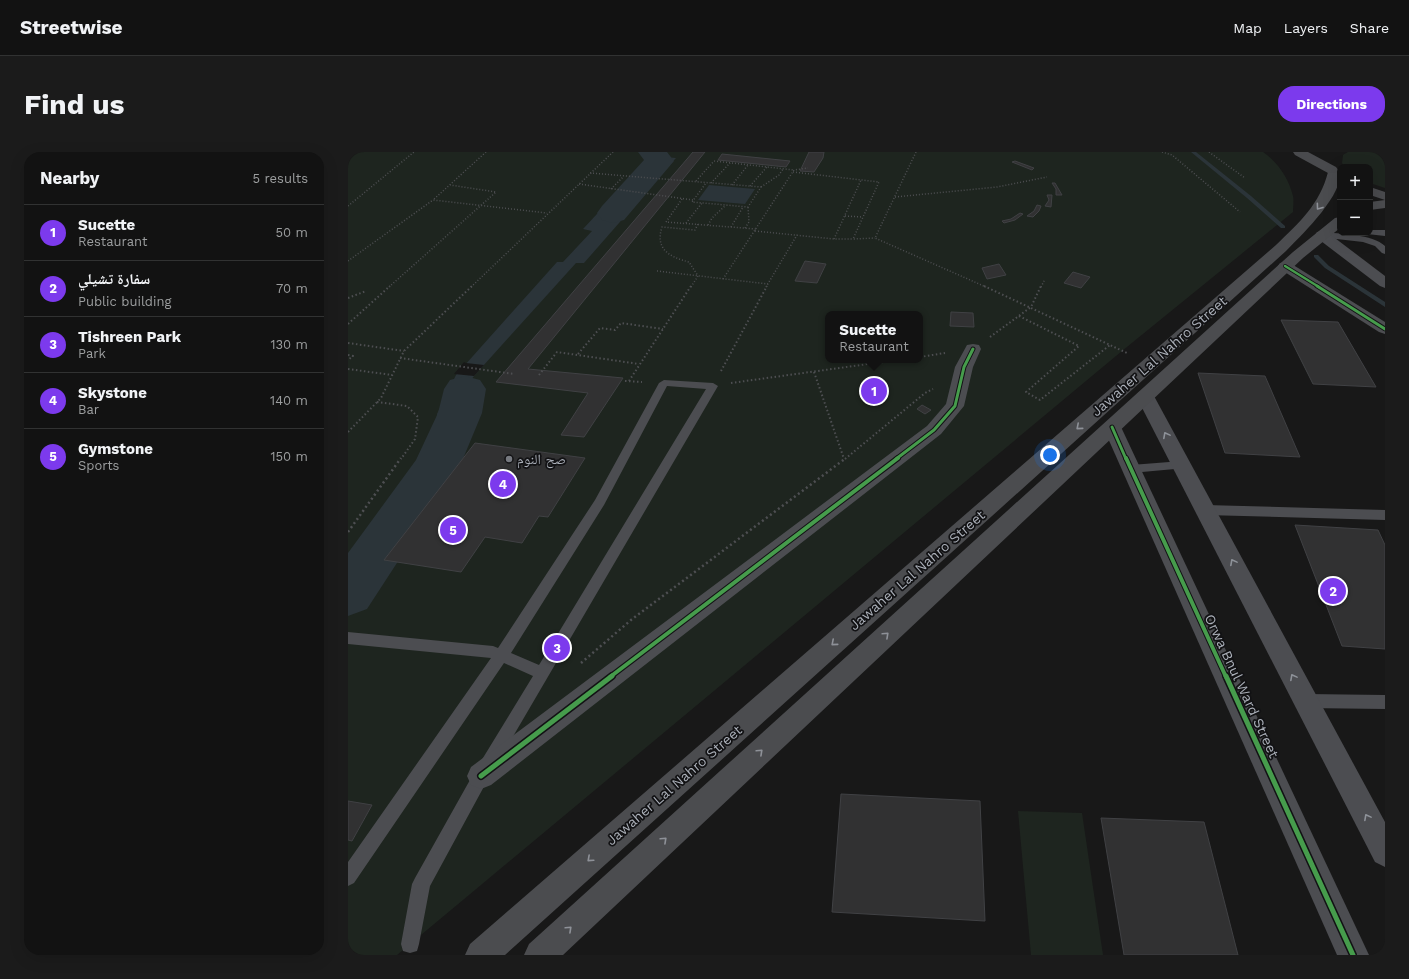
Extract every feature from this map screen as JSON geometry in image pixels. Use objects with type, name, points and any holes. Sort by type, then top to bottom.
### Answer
[{"type":"main road","points":[[1299,152],[1334,169]]},
{"type":"main road","name":"Jawaher Lal Nahro Street","points":[[482,955],[1306,225],[1326,198],[1333,182],[1334,169]]},
{"type":"main road","points":[[1373,192],[1385,196]]},
{"type":"main road","points":[[1373,206],[1385,204]]},
{"type":"main road","name":"Jawaher Lal Nahro Street","points":[[540,955],[1285,266],[1332,229]]},
{"type":"street","points":[[1332,229],[1385,283]]},
{"type":"street","points":[[1285,266],[1385,329]]},
{"type":"street","points":[[481,776],[934,430],[955,406],[964,366],[973,349]]},
{"type":"street","points":[[1145,396],[1385,852]]},
{"type":"street","name":"Orwa Bnul Ward Street","points":[[1112,427],[1353,955]]},
{"type":"lane","points":[[1332,229],[1378,244],[1385,251]]},
{"type":"lane","points":[[1373,232],[1385,233]]},
{"type":"lane","points":[[348,877],[501,656],[600,502],[664,383],[713,386],[481,776],[421,884],[410,944]]},
{"type":"lane","points":[[1131,469],[1182,465]]},
{"type":"lane","points":[[1205,510],[1385,515]]},
{"type":"lane","points":[[348,638],[493,652],[542,673]]},
{"type":"lane","points":[[1306,701],[1385,702]]},
{"type":"path","points":[[348,206],[414,152]]},
{"type":"path","points":[[348,261],[433,200],[486,152]]},
{"type":"path","points":[[348,432],[381,398],[404,350],[612,152]]},
{"type":"path","points":[[875,238],[916,152]]},
{"type":"path","points":[[1162,152],[1172,155],[1240,212]]},
{"type":"path","points":[[1209,152],[1245,178]]},
{"type":"path","points":[[696,182],[714,161],[794,170],[808,168]]},
{"type":"path","points":[[711,183],[730,163]]},
{"type":"path","points":[[732,185],[748,165]]},
{"type":"path","points":[[750,186],[767,167]]},
{"type":"path","points":[[745,228],[749,222],[748,207],[761,187],[778,176],[783,169]]},
{"type":"path","points":[[723,279],[794,170]]},
{"type":"path","points":[[793,172],[879,182],[853,239]]},
{"type":"path","points":[[590,173],[761,187]]},
{"type":"path","points":[[611,189],[624,176]]},
{"type":"path","points":[[894,197],[997,187],[1048,177]]},
{"type":"path","points":[[834,239],[861,180]]},
{"type":"path","points":[[693,200],[706,183]]},
{"type":"path","points":[[579,184],[693,200],[692,202],[748,207]]},
{"type":"path","points":[[348,324],[483,206],[496,192],[450,185]]},
{"type":"path","points":[[682,199],[666,222],[745,228],[834,239],[875,238],[1031,307],[1150,364]]},
{"type":"path","points":[[433,200],[548,213]]},
{"type":"path","points":[[686,223],[702,203]]},
{"type":"path","points":[[708,225],[712,218],[726,205]]},
{"type":"path","points":[[731,227],[743,206]]},
{"type":"path","points":[[845,216],[863,217]]},
{"type":"path","points":[[698,224],[695,230],[662,227],[659,241],[664,252],[677,260],[689,262],[698,276]]},
{"type":"path","points":[[713,386],[768,284],[797,235]]},
{"type":"path","points":[[657,271],[768,284]]},
{"type":"path","points":[[629,381],[698,276]]},
{"type":"path","points":[[1031,307],[1045,279]]},
{"type":"path","points":[[348,298],[366,291]]},
{"type":"path","points":[[1019,316],[1079,346],[1026,392],[1040,400],[1110,345]]},
{"type":"path","points":[[578,355],[600,328],[615,330],[621,323],[663,329]]},
{"type":"path","points":[[348,343],[404,350]]},
{"type":"path","points":[[540,375],[557,352],[639,364]]},
{"type":"path","points":[[348,355],[353,356],[348,360]]},
{"type":"path","points":[[400,358],[514,374]]},
{"type":"path","points":[[713,386],[876,363]]},
{"type":"path","points":[[348,369],[392,375]]},
{"type":"path","points":[[814,372],[844,459]]},
{"type":"path","points":[[579,665],[631,620],[844,459],[925,393],[962,374]]},
{"type":"path","points":[[348,532],[415,439],[418,417],[407,406],[376,402]]},
{"type":"shaded area","points":[[348,152],[1263,152],[1278,166],[1289,183],[1293,198],[1293,212],[1122,351],[397,955],[348,955]]},
{"type":"shaded area","points":[[1348,152],[1385,152],[1385,188],[1373,184],[1373,164],[1343,164],[1343,155]]},
{"type":"shaded area","points":[[663,157],[676,158],[584,263],[576,263],[471,380],[465,410],[445,451],[348,593],[348,569],[417,476],[435,442],[437,414],[456,375],[557,262],[563,262],[592,231],[583,229],[648,159]]},
{"type":"shaded area","points":[[709,185],[755,189],[745,204],[698,200]]},
{"type":"shaded area","points":[[1018,811],[1082,813],[1103,955],[1031,955]]},
{"type":"pier","points":[[464,362],[484,365],[474,376],[454,374]]},
{"type":"building","points":[[693,152],[705,152],[528,369],[623,378],[584,437],[561,435],[588,393],[496,382]]},
{"type":"building","points":[[809,152],[824,152],[823,158],[814,172],[800,171]]},
{"type":"building","points":[[722,154],[790,161],[786,167],[718,160]]},
{"type":"building","points":[[1015,161],[1034,168],[1032,170],[1012,162]]},
{"type":"building","points":[[1052,183],[1055,183],[1062,195],[1056,195],[1056,189]]},
{"type":"building","points":[[1047,195],[1052,195],[1051,207],[1045,206],[1049,200]]},
{"type":"building","points":[[1037,205],[1041,206],[1039,211],[1033,217],[1027,216],[1034,211]]},
{"type":"building","points":[[1020,213],[1023,214],[1015,220],[1004,223],[1002,221],[1011,219]]},
{"type":"building","points":[[805,261],[826,264],[817,283],[795,281]]},
{"type":"building","points":[[999,264],[1006,275],[987,279],[982,268]]},
{"type":"building","points":[[1073,272],[1090,277],[1081,288],[1064,283]]},
{"type":"building","points":[[951,312],[973,313],[974,327],[950,326]]},
{"type":"building","points":[[1281,320],[1338,322],[1376,387],[1313,384]]},
{"type":"building","points":[[1198,373],[1265,376],[1300,457],[1225,453]]},
{"type":"building","points":[[922,405],[931,410],[925,414],[917,409]]},
{"type":"building","points":[[475,443],[585,458],[548,517],[539,516],[522,543],[485,537],[461,572],[384,560]]},
{"type":"building","points":[[1295,525],[1378,530],[1385,545],[1385,649],[1342,646]]},
{"type":"building","points":[[841,794],[980,801],[985,921],[832,912]]},
{"type":"building","points":[[348,801],[372,805],[352,841],[348,840]]},
{"type":"building","points":[[1101,818],[1204,822],[1238,955],[1124,955]]},
{"type":"waterway","points":[[613,213],[659,161],[652,152]]},
{"type":"waterway","points":[[1193,152],[1249,197],[1283,227]]},
{"type":"waterway","points":[[1316,256],[1327,267],[1385,305]]},
{"type":"waterway","points":[[348,594],[437,466],[460,413],[465,389]]},
{"type":"cycle path","points":[[1285,266],[1385,329]]},
{"type":"cycle path","points":[[481,776],[934,430],[955,406],[964,367],[973,349]]},
{"type":"cycle path","points":[[1112,427],[1353,955]]},
{"type":"place","name":"Sucette","points":[[874,391]]},
{"type":"place","name":"صح النوم","points":[[509,459]]},
{"type":"place","name":"Skystone","points":[[503,484]]},
{"type":"place","name":"Gymstone","points":[[453,530]]},
{"type":"place","name":"سفارة تشيلي","points":[[1333,591]]},
{"type":"place","name":"Tishreen Park","points":[[557,648]]}]
